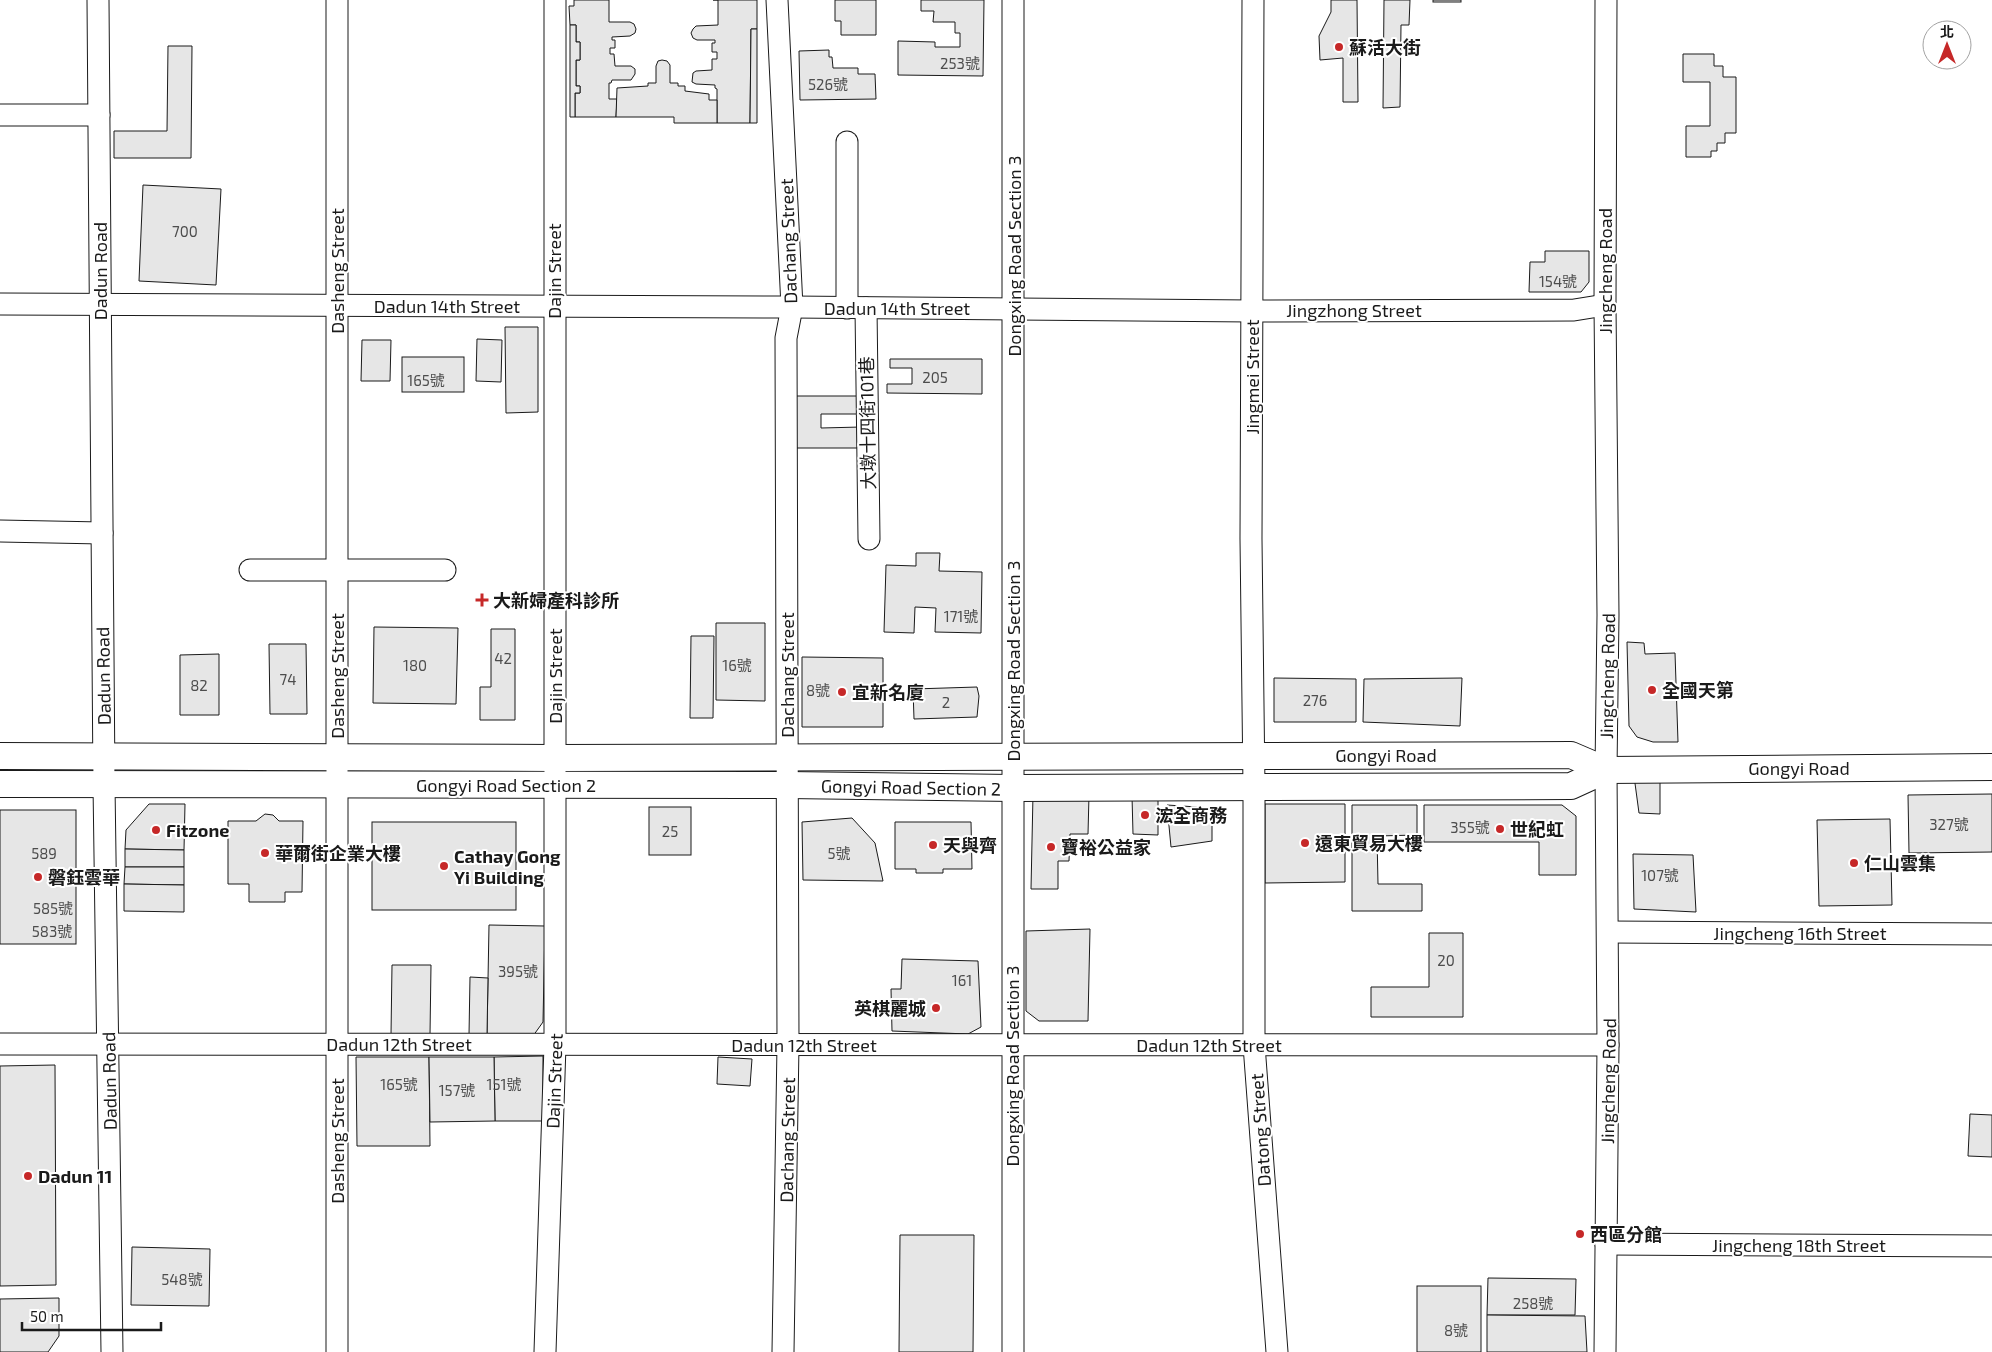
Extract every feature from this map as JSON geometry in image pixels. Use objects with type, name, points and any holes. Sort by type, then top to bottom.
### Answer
[{"type":"main road","name":"Gongyi Road","points":[[1013,756],[1571,755],[1606,770],[1992,767]]},
{"type":"main road","name":"Gongyi Road Section 2","points":[[0,756],[555,758],[1013,756]]},
{"type":"main road","name":"Gongyi Road","points":[[1013,788],[1571,786],[1606,770]]},
{"type":"main road","name":"Gongyi Road Section 2","points":[[0,784],[787,785],[1013,788]]},
{"type":"street","name":"Dadun Road","points":[[98,0],[104,785],[112,1352]]},
{"type":"street","name":"Dasheng Street","points":[[337,0],[337,1352]]},
{"type":"street","name":"Dajin Street","points":[[545,1352],[555,1044],[555,0]]},
{"type":"street","name":"Dachang Street","points":[[777,0],[792,307],[786,338],[788,1045],[783,1352]]},
{"type":"street","name":"Dongxing Road Section 3","points":[[1013,0],[1013,1352]]},
{"type":"street","name":"Jingmei Street","points":[[1253,0],[1251,539],[1253,755]]},
{"type":"street","name":"Jingcheng Road","points":[[1605,1352],[1608,1045],[1606,770],[1608,595],[1605,305],[1606,0]]},
{"type":"street","points":[[0,115],[99,115]]},
{"type":"street","name":"大墩十四街101巷","points":[[847,142],[869,539]]},
{"type":"street","name":"Dadun 14th Street","points":[[0,304],[100,306],[1014,308]]},
{"type":"street","name":"Jingzhong Street","points":[[1014,308],[1252,311],[1574,310],[1605,305]]},
{"type":"street","points":[[0,531],[102,533]]},
{"type":"street","points":[[250,570],[445,570]]},
{"type":"street","points":[[1253,755],[1254,787]]},
{"type":"street","name":"Datong Street","points":[[1254,787],[1254,1045],[1277,1352]]},
{"type":"street","name":"Jingcheng 16th Street","points":[[1608,932],[1992,934]]},
{"type":"street","name":"Dadun 12th Street","points":[[0,1044],[1608,1045]]},
{"type":"street","name":"Jingcheng 18th Street","points":[[1606,1244],[1992,1246]]},
{"type":"building","points":[[574,0],[609,0],[609,22],[630,22],[634,24],[636,29],[635,33],[630,36],[612,37],[612,40],[615,40],[615,48],[610,48],[610,54],[614,54],[615,66],[631,66],[635,69],[635,74],[631,80],[612,80],[609,83],[609,99],[617,99],[616,117],[575,117],[575,93],[580,93],[580,86],[576,86],[576,60],[580,60],[580,42],[576,42],[576,25],[570,25],[569,6],[574,6]]},
{"type":"building","points":[[718,0],[757,0],[757,29],[751,29],[750,123],[717,123],[717,89],[715,85],[692,82],[693,73],[696,71],[712,70],[712,59],[717,59],[717,52],[712,52],[712,43],[715,43],[715,40],[697,40],[693,38],[691,33],[696,26],[718,25]]},
{"type":"building","points":[[835,0],[876,0],[876,35],[841,35],[841,21],[835,21]]},
{"type":"building","points":[[921,0],[984,0],[983,76],[898,75],[898,41],[935,42],[935,47],[960,47],[960,33],[955,33],[955,22],[933,22],[934,11],[921,11]]},
{"type":"building","name":"蘇活大街","points":[[1331,0],[1357,0],[1358,102],[1343,102],[1343,58],[1320,60],[1319,36],[1331,12]]},
{"type":"building","name":"蘇活大街","points":[[1384,0],[1410,0],[1409,25],[1401,25],[1400,107],[1383,108]]},
{"type":"building","name":"蘇活大街","points":[[1433,0],[1461,0],[1461,2],[1433,2]]},
{"type":"building","points":[[570,25],[576,25],[576,42],[580,42],[580,60],[576,60],[576,86],[580,86],[580,93],[575,93],[575,117],[570,117]]},
{"type":"building","points":[[751,29],[757,29],[757,123],[750,123]]},
{"type":"building","points":[[168,46],[192,46],[191,158],[114,158],[114,131],[167,131]]},
{"type":"building","points":[[829,50],[829,57],[832,57],[833,68],[858,68],[858,74],[875,74],[876,99],[800,100],[799,51]]},
{"type":"building","points":[[1683,54],[1714,54],[1714,66],[1723,66],[1723,77],[1736,77],[1736,133],[1725,133],[1725,143],[1717,143],[1717,151],[1711,151],[1711,157],[1686,157],[1686,126],[1710,126],[1710,82],[1683,82]]},
{"type":"building","points":[[658,61],[667,61],[670,65],[670,83],[678,83],[678,86],[685,86],[685,91],[709,94],[709,100],[717,100],[717,123],[674,123],[674,117],[616,117],[617,88],[648,86],[648,83],[656,83],[656,66]]},
{"type":"building","points":[[143,185],[221,189],[216,285],[139,281]]},
{"type":"building","points":[[1545,251],[1589,251],[1589,282],[1581,292],[1529,292],[1530,262],[1545,262]]},
{"type":"building","points":[[505,327],[538,327],[538,412],[506,413]]},
{"type":"building","points":[[477,339],[502,340],[501,382],[476,381]]},
{"type":"building","points":[[362,340],[391,340],[390,381],[361,381]]},
{"type":"building","points":[[402,357],[464,357],[464,392],[402,392]]},
{"type":"building","points":[[890,359],[982,359],[982,394],[887,393],[887,384],[912,384],[912,368],[890,368]]},
{"type":"building","points":[[793,396],[866,396],[866,414],[821,414],[821,428],[861,427],[861,448],[793,448]]},
{"type":"building","points":[[916,553],[940,553],[939,571],[982,572],[981,633],[935,632],[936,608],[915,607],[914,633],[884,632],[886,565],[916,566]]},
{"type":"building","points":[[716,623],[765,623],[765,701],[716,700]]},
{"type":"building","points":[[374,627],[458,628],[456,704],[373,703]]},
{"type":"building","points":[[491,629],[515,629],[515,720],[480,720],[480,687],[491,687]]},
{"type":"building","points":[[691,636],[714,636],[713,718],[690,718]]},
{"type":"building","name":"全國天第","points":[[1627,642],[1644,643],[1645,654],[1675,653],[1678,742],[1653,742],[1637,737],[1629,726]]},
{"type":"building","points":[[269,644],[306,644],[307,714],[270,714]]},
{"type":"building","points":[[219,654],[219,715],[180,715],[180,655]]},
{"type":"building","name":"宜新名廈","points":[[802,657],[883,658],[883,727],[802,727]]},
{"type":"building","points":[[1274,678],[1356,679],[1356,722],[1274,722]]},
{"type":"building","points":[[1462,678],[1460,726],[1363,722],[1364,679]]},
{"type":"building","points":[[977,687],[979,696],[977,717],[914,719],[913,689]]},
{"type":"building","points":[[1660,775],[1660,814],[1639,813],[1634,776]]},
{"type":"building","name":"寶裕公益家","points":[[1033,794],[1089,795],[1088,834],[1070,834],[1069,861],[1058,861],[1058,889],[1031,889]]},
{"type":"building","points":[[1992,794],[1992,852],[1909,853],[1908,795]]},
{"type":"building","name":"浤全商務","points":[[1158,795],[1158,835],[1133,834],[1132,796]]},
{"type":"building","points":[[149,804],[185,804],[184,850],[125,849],[126,830]]},
{"type":"building","name":"遠東貿易大樓","points":[[1265,804],[1345,804],[1345,882],[1265,883]]},
{"type":"building","points":[[1167,805],[1212,808],[1212,841],[1171,847]]},
{"type":"building","points":[[1352,805],[1417,805],[1417,835],[1377,836],[1378,884],[1422,884],[1422,911],[1352,911]]},
{"type":"building","name":"世紀虹","points":[[1424,805],[1562,805],[1576,816],[1576,875],[1539,875],[1539,842],[1424,842]]},
{"type":"building","points":[[649,807],[691,807],[691,855],[649,855]]},
{"type":"building","name":"磐鈺雲華","points":[[0,810],[76,810],[76,944],[0,944]]},
{"type":"building","name":"華爾街企業大樓","points":[[265,814],[273,815],[279,821],[303,821],[302,892],[285,892],[285,902],[249,902],[249,884],[228,884],[228,821],[256,821]]},
{"type":"building","points":[[852,818],[875,843],[883,881],[803,880],[802,822]]},
{"type":"building","name":"仁山雲集","points":[[1890,819],[1892,905],[1819,906],[1817,820]]},
{"type":"building","name":"Cathay Gong Yi Building","points":[[372,822],[516,822],[516,910],[372,910]]},
{"type":"building","name":"天與齊","points":[[895,822],[971,822],[972,869],[943,869],[943,873],[916,873],[916,869],[895,869]]},
{"type":"building","points":[[125,849],[184,850],[184,867],[125,867]]},
{"type":"building","points":[[1633,854],[1693,855],[1696,912],[1634,909]]},
{"type":"building","points":[[125,867],[184,867],[184,885],[124,884]]},
{"type":"building","points":[[124,884],[184,885],[184,912],[124,911]]},
{"type":"building","points":[[489,925],[545,926],[543,1022],[533,1036],[487,1035]]},
{"type":"building","points":[[1090,929],[1088,1021],[1039,1021],[1026,1011],[1026,931]]},
{"type":"building","points":[[1429,933],[1463,933],[1463,1017],[1371,1017],[1371,987],[1429,987]]},
{"type":"building","name":"英棋麗城","points":[[902,959],[978,961],[981,1027],[968,1034],[892,1031],[891,989],[901,989]]},
{"type":"building","points":[[392,965],[431,965],[430,1035],[391,1035]]},
{"type":"building","points":[[470,977],[488,978],[487,1035],[469,1035]]},
{"type":"building","points":[[543,1056],[543,1121],[495,1121],[494,1057]]},
{"type":"building","points":[[356,1057],[429,1057],[430,1146],[357,1146]]},
{"type":"building","points":[[429,1057],[494,1057],[495,1121],[430,1122]]},
{"type":"building","points":[[718,1057],[752,1059],[750,1086],[717,1084]]},
{"type":"building","name":"Dadun 11","points":[[55,1065],[56,1285],[0,1286],[0,1066]]},
{"type":"building","points":[[1970,1114],[1992,1115],[1992,1157],[1968,1156]]},
{"type":"building","points":[[900,1235],[974,1235],[973,1352],[899,1352]]},
{"type":"building","points":[[132,1247],[210,1249],[209,1306],[131,1305]]},
{"type":"building","points":[[1488,1278],[1576,1279],[1575,1315],[1487,1315]]},
{"type":"building","points":[[1417,1286],[1481,1286],[1481,1352],[1417,1352]]},
{"type":"building","points":[[59,1298],[59,1336],[48,1352],[0,1352],[0,1299]]},
{"type":"building","points":[[1487,1315],[1585,1316],[1587,1352],[1487,1352]]},
{"type":"place","name":"蘇活大街","points":[[1339,47]]},
{"type":"place","name":"大新婦產科診所","points":[[482,600]]},
{"type":"place","name":"全國天第","points":[[1652,690]]},
{"type":"place","name":"宜新名廈","points":[[842,692]]},
{"type":"place","name":"浤全商務","points":[[1145,815]]},
{"type":"place","name":"世紀虹","points":[[1500,829]]},
{"type":"place","name":"Fitzone","points":[[156,830]]},
{"type":"place","name":"遠東貿易大樓","points":[[1305,843]]},
{"type":"place","name":"天與齊","points":[[933,845]]},
{"type":"place","name":"寶裕公益家","points":[[1051,847]]},
{"type":"place","name":"華爾街企業大樓","points":[[265,853]]},
{"type":"place","name":"仁山雲集","points":[[1854,863]]},
{"type":"place","name":"Cathay Gong Yi Building","points":[[444,866]]},
{"type":"place","name":"磐鈺雲華","points":[[38,877]]},
{"type":"place","name":"英棋麗城","points":[[936,1008]]},
{"type":"place","name":"Dadun 11","points":[[28,1176]]},
{"type":"place","name":"西區分館","points":[[1580,1234]]}]
